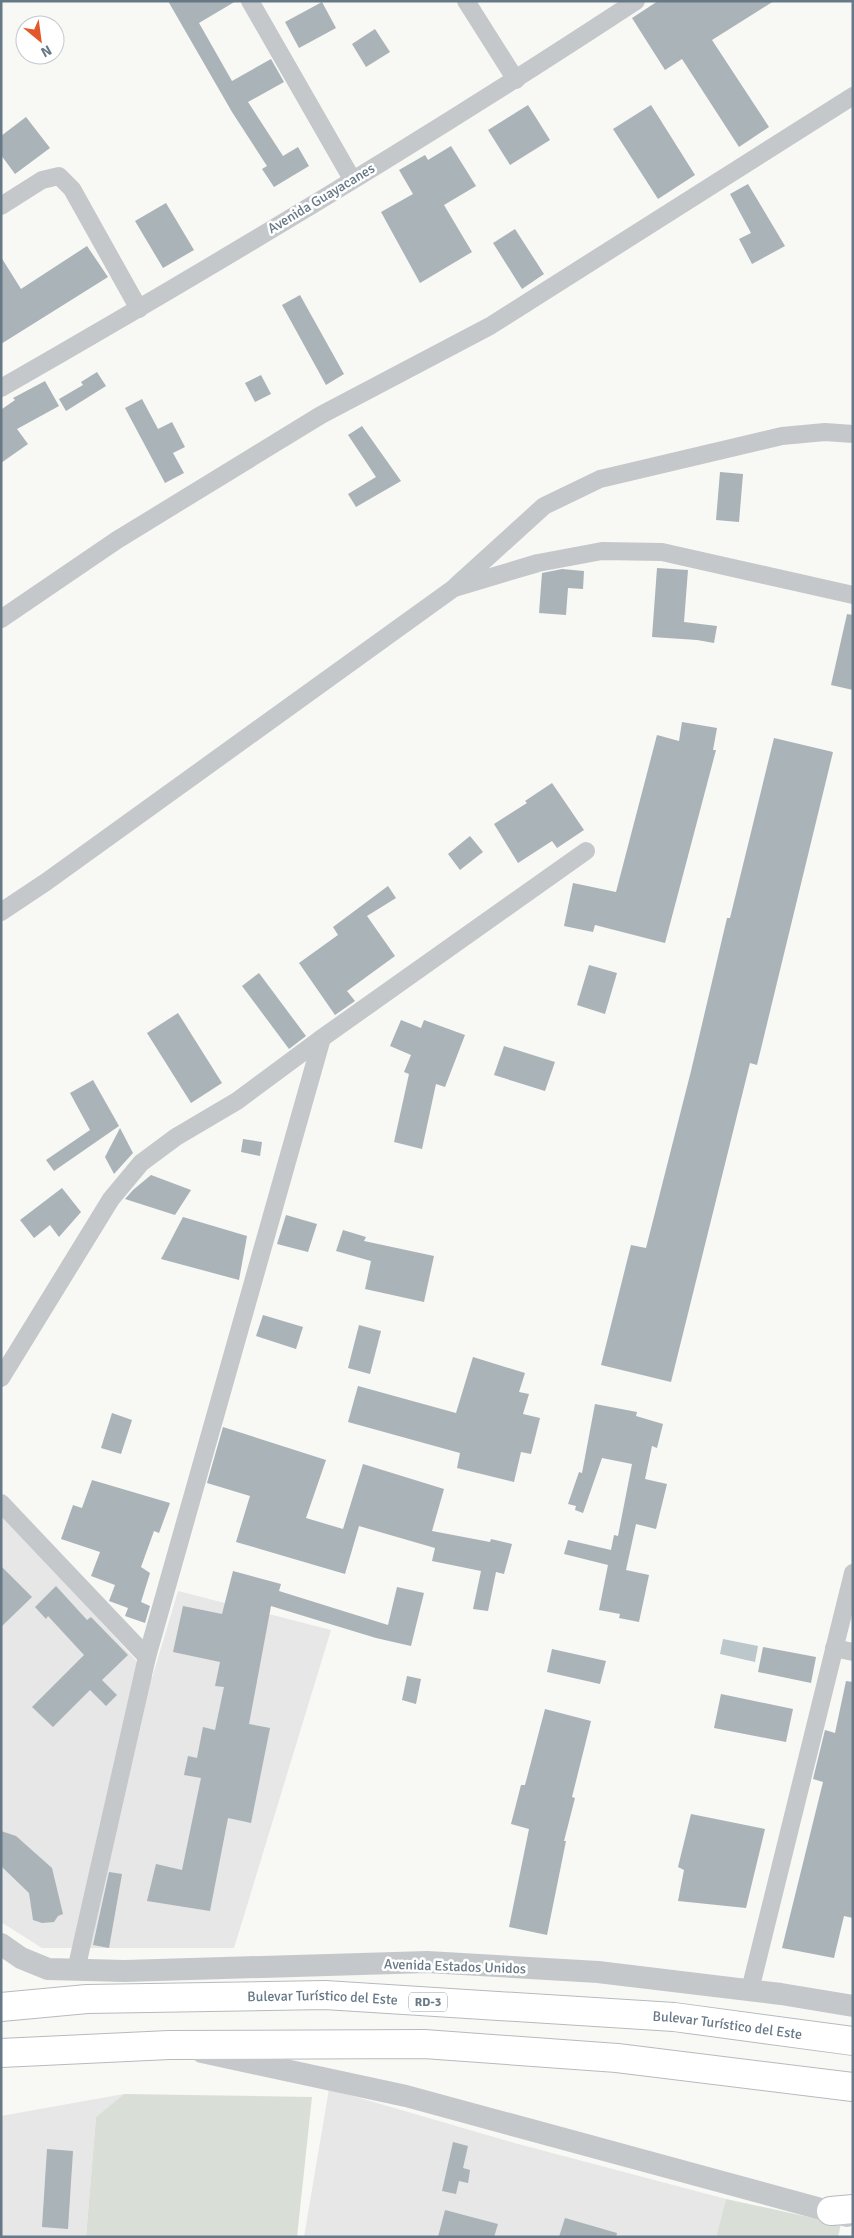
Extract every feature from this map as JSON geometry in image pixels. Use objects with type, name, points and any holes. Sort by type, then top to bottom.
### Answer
[{"type":"highway","name":"Bulevar Turístico del Este","points":[[1,2007],[87,1999],[325,1995],[674,2017],[853,2041]]},
{"type":"highway","points":[[1,2053],[169,2045],[424,2044],[617,2058],[853,2087]]},
{"type":"street","points":[[250,1],[352,179]]},
{"type":"street","points":[[466,1],[516,80]]},
{"type":"street","name":"Avenida Guayacanes","points":[[1,388],[139,309],[516,80],[636,1]]},
{"type":"street","points":[[1,619],[134,530],[320,415],[490,326],[853,96]]},
{"type":"street","points":[[1,206],[42,180],[59,176],[72,189],[139,309]]},
{"type":"street","points":[[1,912],[454,588],[508,536],[544,506],[600,479],[782,436],[826,432],[853,434]]},
{"type":"street","points":[[454,588],[538,563],[602,551],[662,552],[853,595]]},
{"type":"street","points":[[1,1378],[111,1200],[141,1164],[176,1137],[237,1102],[322,1038],[586,851]]},
{"type":"street","points":[[76,1970],[147,1657],[322,1038]]},
{"type":"street","points":[[1,1503],[147,1657]]},
{"type":"street","points":[[750,1990],[853,1573]]},
{"type":"street","points":[[834,1648],[853,1652]]},
{"type":"street","name":"Avenida Estados Unidos","points":[[1,1944],[21,1958],[48,1969],[125,1971],[428,1962],[598,1972],[750,1990],[853,2006]]},
{"type":"street","points":[[169,2045],[406,2096],[846,2213]]},
{"type":"shaded area","points":[[1,1512],[152,1678],[178,1591],[331,1630],[234,1948],[42,1948],[1,1922]]},
{"type":"shaded area","points":[[723,1639],[758,1646],[755,1662],[720,1654]]},
{"type":"shaded area","points":[[329,2089],[518,2144],[726,2199],[716,2237],[304,2237]]},
{"type":"shaded area","points":[[124,2094],[96,2117],[86,2237],[1,2237],[1,2116]]},
{"type":"shaded area","points":[[124,2094],[312,2097],[297,2237],[86,2237],[96,2117]]},
{"type":"shaded area","points":[[726,2199],[841,2224],[838,2237],[716,2237]]},
{"type":"building","points":[[168,1],[236,1],[199,23],[232,81],[271,59],[284,82],[248,102],[283,156],[298,147],[309,166],[274,187],[262,169],[267,166],[232,112]]},
{"type":"building","points":[[658,1],[774,1],[712,40],[769,127],[739,147],[682,59],[665,70],[632,18]]},
{"type":"building","points":[[322,2],[336,28],[299,48],[285,22]]},
{"type":"building","points":[[375,29],[390,52],[366,67],[352,44]]},
{"type":"building","points":[[528,105],[550,140],[510,165],[488,130]]},
{"type":"building","points":[[651,105],[695,175],[658,199],[613,129]]},
{"type":"building","points":[[26,117],[50,148],[15,174],[1,155],[1,136]]},
{"type":"building","points":[[451,146],[476,186],[444,205],[472,252],[420,283],[381,212],[413,194],[399,170],[425,155],[428,160]]},
{"type":"building","points":[[748,184],[785,246],[752,264],[739,239],[751,233],[730,194]]},
{"type":"building","points":[[166,203],[194,250],[163,268],[135,221]]},
{"type":"building","points":[[515,229],[544,274],[522,289],[493,243]]},
{"type":"building","points":[[87,246],[108,277],[1,344],[1,257],[21,289]]},
{"type":"building","points":[[300,295],[344,374],[326,385],[282,305]]},
{"type":"building","points":[[97,372],[106,386],[66,411],[59,399],[83,385],[81,382]]},
{"type":"building","points":[[261,375],[271,394],[255,402],[245,383]]},
{"type":"building","points":[[45,381],[59,406],[17,429],[28,444],[1,463],[1,407],[2,409],[15,400],[13,398]]},
{"type":"building","points":[[142,399],[158,429],[172,422],[185,447],[173,453],[184,473],[165,483],[125,408]]},
{"type":"building","points":[[362,426],[401,481],[356,507],[348,494],[376,477],[348,435]]},
{"type":"building","points":[[720,472],[743,474],[739,522],[716,520]]},
{"type":"building","points":[[657,568],[688,570],[684,622],[717,626],[714,643],[652,637]]},
{"type":"building","points":[[562,569],[584,571],[583,589],[568,588],[566,615],[539,613],[542,573]]},
{"type":"building","points":[[847,614],[853,615],[853,690],[831,685]]},
{"type":"building","points":[[682,722],[717,728],[713,750],[716,750],[665,943],[595,925],[593,932],[564,926],[573,883],[616,892],[657,735],[679,741]]},
{"type":"building","points":[[774,738],[833,752],[757,1065],[750,1063],[671,1382],[601,1365],[631,1245],[646,1248],[691,1071],[727,918],[730,918]]},
{"type":"building","points":[[552,783],[584,830],[557,848],[552,841],[518,863],[494,824],[527,803],[525,801]]},
{"type":"building","points":[[470,836],[483,852],[460,870],[448,854]]},
{"type":"building","points":[[388,886],[396,898],[367,916],[395,956],[347,991],[355,1001],[335,1015],[299,963],[338,935],[333,927]]},
{"type":"building","points":[[589,965],[617,973],[605,1014],[577,1005]]},
{"type":"building","points":[[259,973],[306,1036],[289,1049],[242,986]]},
{"type":"building","points":[[178,1013],[222,1083],[191,1103],[147,1033]]},
{"type":"building","points":[[401,1020],[421,1028],[424,1020],[465,1035],[445,1087],[436,1084],[422,1149],[394,1142],[409,1074],[404,1072],[411,1055],[390,1046]]},
{"type":"building","points":[[504,1046],[555,1062],[545,1091],[494,1075]]},
{"type":"building","points":[[93,1080],[119,1126],[54,1171],[46,1160],[90,1130],[70,1093]]},
{"type":"building","points":[[120,1128],[133,1153],[114,1174],[105,1157]]},
{"type":"building","points":[[243,1139],[262,1142],[260,1156],[241,1152]]},
{"type":"building","points":[[151,1175],[191,1190],[175,1215],[125,1199]]},
{"type":"building","points":[[62,1188],[81,1212],[59,1237],[50,1225],[34,1238],[20,1220]]},
{"type":"building","points":[[286,1215],[317,1224],[308,1252],[277,1244]]},
{"type":"building","points":[[183,1217],[247,1236],[239,1280],[161,1259]]},
{"type":"building","points":[[343,1230],[366,1237],[364,1241],[434,1256],[424,1302],[365,1289],[371,1261],[336,1251]]},
{"type":"building","points":[[263,1315],[303,1327],[296,1349],[256,1336]]},
{"type":"building","points":[[359,1325],[381,1331],[370,1374],[348,1368]]},
{"type":"building","points":[[473,1357],[525,1373],[519,1392],[529,1394],[523,1414],[540,1418],[531,1454],[521,1452],[514,1482],[457,1468],[460,1453],[348,1422],[358,1386],[456,1413]]},
{"type":"building","points":[[595,1404],[637,1412],[636,1416],[663,1424],[657,1448],[652,1446],[645,1479],[667,1484],[656,1529],[636,1524],[626,1570],[649,1575],[639,1622],[619,1618],[620,1614],[599,1610],[608,1565],[564,1554],[568,1540],[611,1550],[614,1535],[618,1536],[632,1464],[602,1458],[583,1513],[575,1510],[576,1506],[568,1504],[579,1472],[582,1473]]},
{"type":"building","points":[[112,1413],[132,1420],[121,1454],[101,1448]]},
{"type":"building","points":[[223,1427],[326,1460],[306,1518],[343,1529],[363,1464],[444,1489],[432,1531],[490,1542],[491,1539],[512,1544],[504,1574],[496,1572],[488,1611],[473,1609],[481,1571],[432,1561],[435,1548],[359,1526],[345,1574],[236,1542],[250,1496],[207,1483]]},
{"type":"building","points":[[92,1480],[170,1503],[159,1533],[154,1531],[141,1567],[150,1573],[141,1602],[150,1606],[145,1623],[125,1616],[128,1608],[109,1601],[115,1585],[91,1576],[100,1552],[61,1539],[73,1505],[82,1508]]},
{"type":"building","points":[[1,1566],[32,1597],[1,1627]]},
{"type":"building","points":[[233,1571],[281,1584],[279,1591],[388,1625],[397,1587],[424,1593],[411,1646],[376,1638],[271,1606],[249,1724],[270,1728],[251,1823],[228,1818],[210,1911],[147,1901],[156,1864],[182,1870],[201,1778],[184,1775],[188,1756],[197,1758],[203,1727],[215,1730],[224,1687],[215,1686],[220,1662],[173,1652],[183,1606],[222,1614]]},
{"type":"building","points":[[56,1586],[87,1620],[91,1617],[128,1655],[102,1680],[117,1695],[106,1706],[90,1690],[53,1727],[32,1707],[84,1655],[48,1616],[46,1619],[35,1607]]},
{"type":"building","points":[[763,1647],[816,1657],[811,1683],[758,1672]]},
{"type":"building","points":[[552,1649],[606,1661],[600,1684],[547,1672]]},
{"type":"building","points":[[407,1676],[421,1679],[416,1704],[402,1700]]},
{"type":"building","points":[[846,1681],[853,1682],[853,1918],[844,1916],[834,1958],[782,1948],[823,1782],[813,1779],[825,1730],[835,1733]]},
{"type":"building","points":[[721,1694],[793,1709],[786,1742],[714,1728]]},
{"type":"building","points":[[545,1709],[591,1721],[572,1797],[575,1798],[564,1841],[566,1841],[547,1935],[509,1927],[529,1829],[511,1824],[521,1785],[525,1785]]},
{"type":"building","points":[[691,1814],[765,1829],[746,1908],[678,1901],[684,1870],[678,1867]]},
{"type":"building","points":[[1,1831],[16,1836],[52,1868],[63,1914],[58,1916],[54,1922],[42,1923],[33,1920],[29,1893],[1,1866]]},
{"type":"building","points":[[109,1872],[122,1874],[109,1948],[93,1945]]},
{"type":"building","points":[[453,2142],[468,2146],[463,2168],[470,2170],[468,2183],[459,2181],[456,2194],[442,2191]]},
{"type":"building","points":[[47,2149],[73,2151],[68,2229],[42,2227]]},
{"type":"building","points":[[445,2210],[498,2224],[494,2237],[438,2237]]},
{"type":"building","points":[[565,2218],[617,2233],[616,2237],[559,2237]]}]
